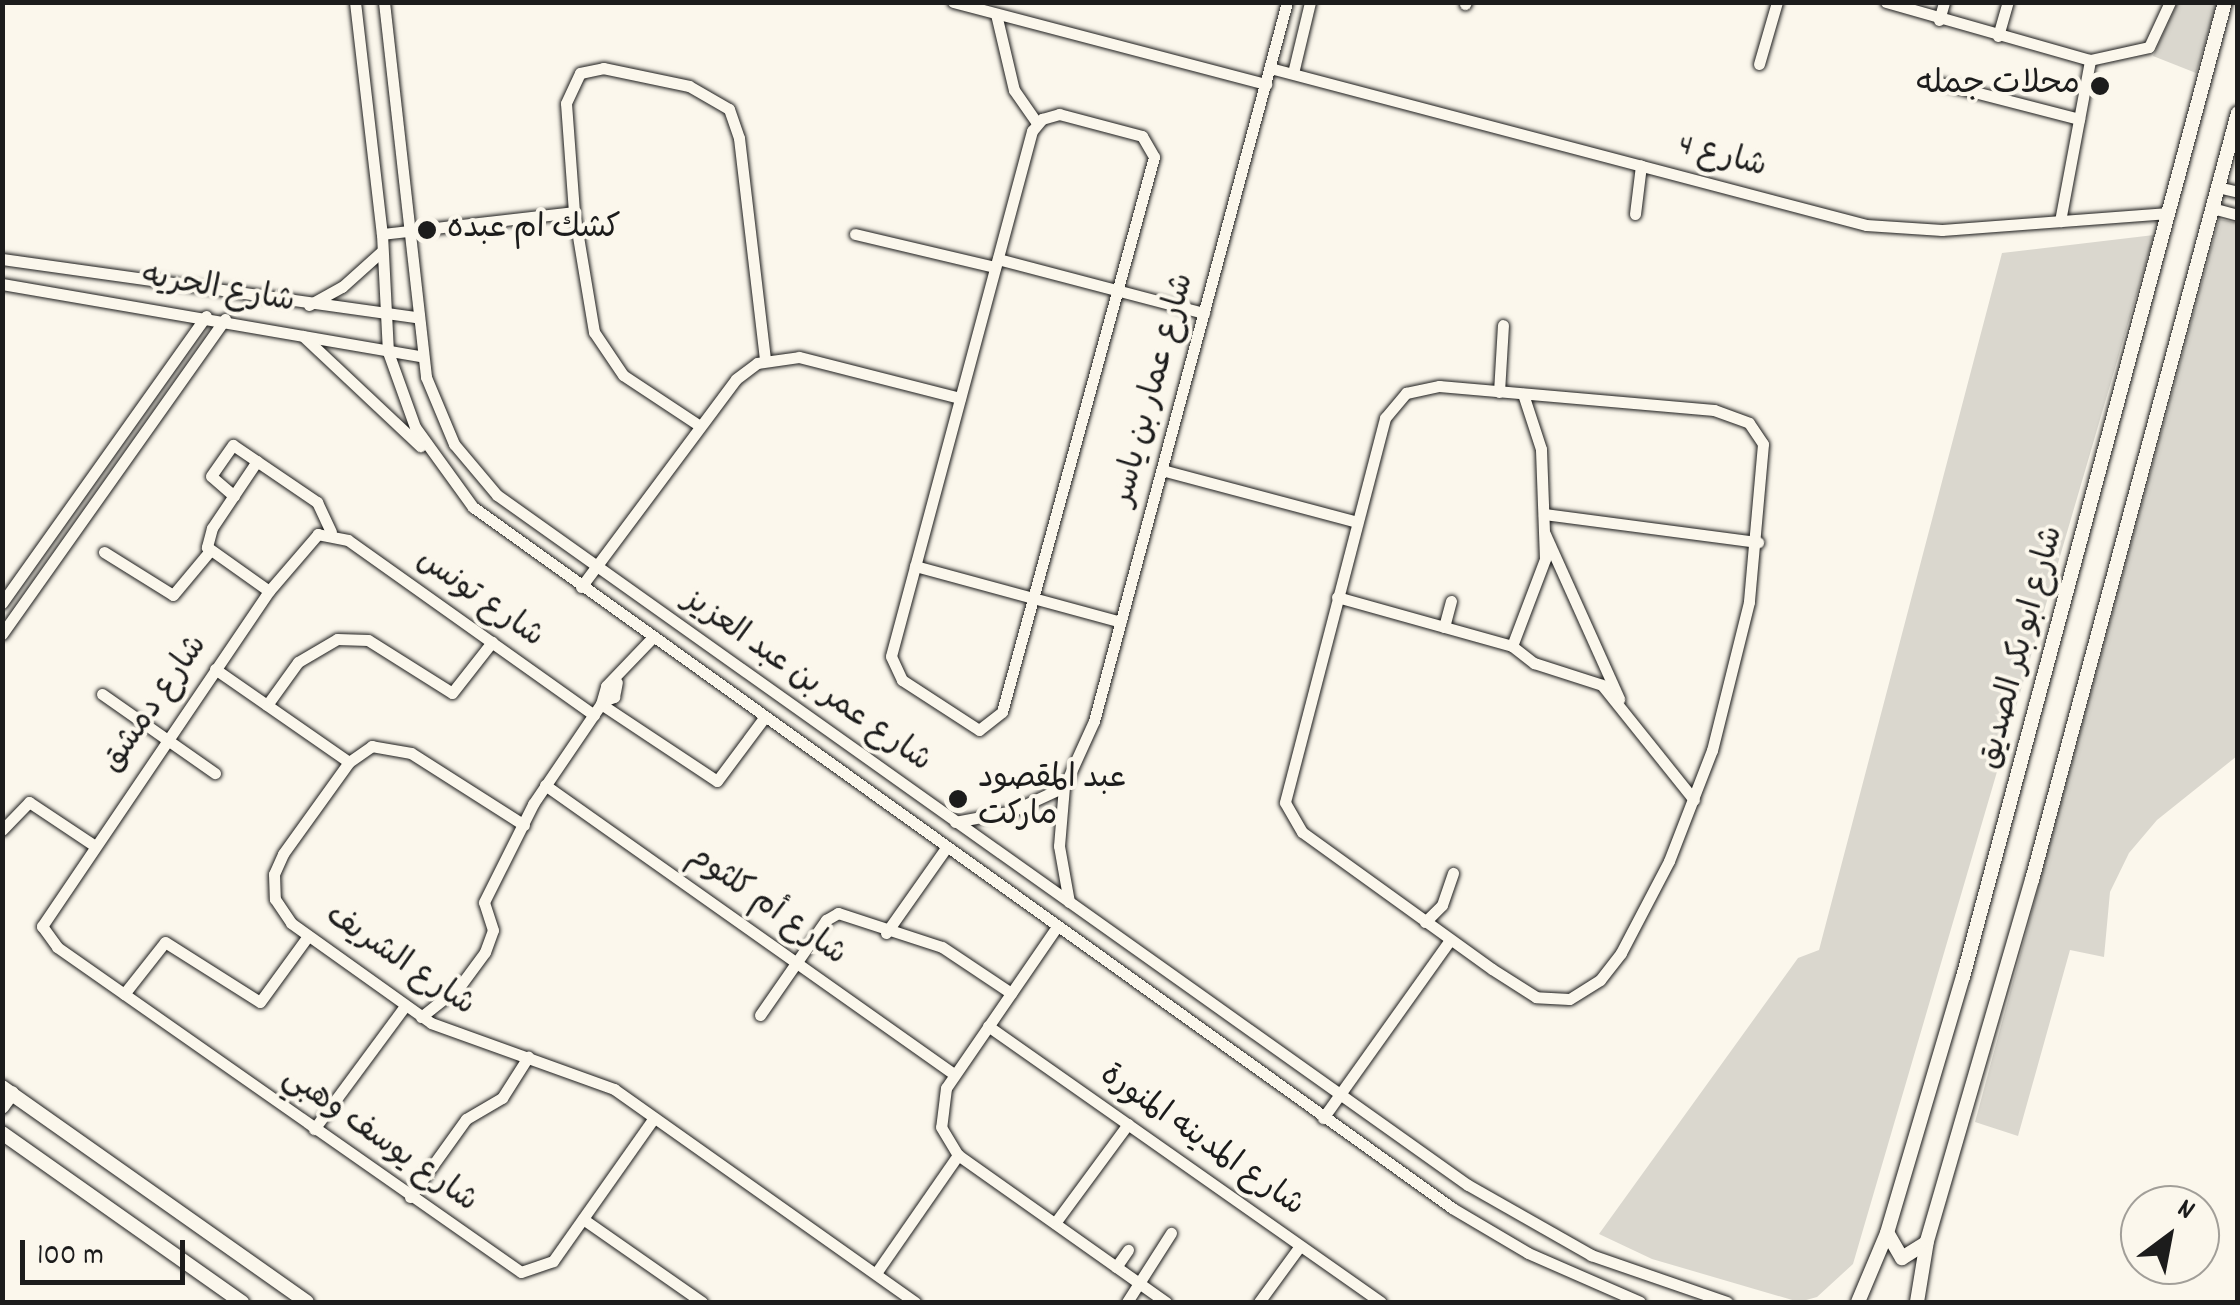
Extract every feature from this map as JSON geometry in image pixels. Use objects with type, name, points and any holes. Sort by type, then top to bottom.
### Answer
[{"type":"main road","name":"شارع ابو بكر الصديق","points":[[1858,1302],[1888,1234],[2226,2]]},
{"type":"main road","points":[[1917,1302],[1927,1241],[2032,880],[2238,113]]},
{"type":"main road","points":[[2,1107],[7,1090],[307,1302]]},
{"type":"main road","points":[[2,1132],[242,1302]]},
{"type":"main road","points":[[1888,1234],[1902,1258],[1927,1241]]},
{"type":"street","name":"شارع عمر بن عبد العزيز","points":[[355,2],[382,234],[388,352],[400,396],[434,461],[473,507],[1056,928],[1490,1232],[1640,1302]]},
{"type":"street","name":"شارع عمر بن عبد العزيز","points":[[384,2],[415,317],[431,398],[467,466],[596,567],[955,822],[1340,1094],[1549,1234],[1646,1278],[1728,1302]]},
{"type":"street","points":[[953,2],[1266,84]]},
{"type":"street","name":"شارع عمار بن ياسر","points":[[1069,902],[1060,846],[1064,787],[1088,738],[1121,622],[1287,2]]},
{"type":"street","points":[[1292,73],[1310,2]]},
{"type":"street","points":[[1759,64],[1777,2]]},
{"type":"street","points":[[1886,2],[1938,20],[2090,60],[2150,47],[2170,2]]},
{"type":"street","points":[[1938,20],[1944,2]]},
{"type":"street","points":[[1998,36],[2008,2]]},
{"type":"street","points":[[996,14],[1014,90],[1037,123]]},
{"type":"street","points":[[2060,220],[2090,60]]},
{"type":"street","points":[[700,426],[607,358],[590,316],[574,212],[566,96],[576,76],[603,68],[718,98],[740,138],[765,360]]},
{"type":"street","name":"شارع 4","points":[[1270,68],[1888,228],[2168,213]]},
{"type":"street","points":[[1932,82],[2079,119]]},
{"type":"street","points":[[1064,115],[1136,134],[1151,145],[1152,163],[1000,718],[973,730],[894,669],[915,566],[1037,123],[1064,115]]},
{"type":"street","points":[[1635,214],[1641,165]]},
{"type":"street","points":[[2218,187],[2238,192]]},
{"type":"street","points":[[2212,208],[2238,215]]},
{"type":"street","points":[[382,234],[574,212]]},
{"type":"street","points":[[855,234],[1118,290],[1204,313]]},
{"type":"street","points":[[308,306],[342,287],[381,252]]},
{"type":"street","name":"شارع الحريه","points":[[2,258],[308,306],[415,317]]},
{"type":"street","name":"شارع الحريه","points":[[2,284],[225,319],[423,358]]},
{"type":"street","points":[[2,603],[206,316]]},
{"type":"street","points":[[2,634],[225,319]]},
{"type":"street","points":[[1499,392],[1504,325]]},
{"type":"street","points":[[299,333],[360,384],[434,461]]},
{"type":"street","points":[[581,587],[736,379],[765,360],[799,357],[960,398]]},
{"type":"street","points":[[1426,386],[1524,394],[1714,410],[1749,423],[1764,456],[1758,542],[1729,695],[1694,800],[1621,954],[1580,995],[1536,997],[1302,832],[1287,808],[1287,784],[1385,418],[1400,397],[1426,386]]},
{"type":"street","points":[[1512,646],[1540,580],[1544,532],[1539,434],[1524,394]]},
{"type":"street","points":[[118,441],[132,450]]},
{"type":"street","points":[[234,496],[211,474],[232,445],[317,502],[331,532]]},
{"type":"street","points":[[104,552],[173,596],[209,552],[210,533],[257,461]]},
{"type":"street","points":[[1162,470],[1356,522]]},
{"type":"street","points":[[93,475],[108,485]]},
{"type":"street","points":[[1544,514],[1758,542]]},
{"type":"street","name":"شارع دمشق","points":[[42,926],[92,844],[306,540],[331,532]]},
{"type":"street","name":"شارع تونس","points":[[331,532],[492,642],[717,781],[764,718]]},
{"type":"street","points":[[1544,532],[1595,632],[1621,703],[1659,762],[1694,800]]},
{"type":"street","points":[[209,552],[269,591]]},
{"type":"street","points":[[915,566],[1121,622]]},
{"type":"street","points":[[1337,597],[1512,646],[1534,664],[1602,685],[1621,703]]},
{"type":"street","points":[[1444,627],[1451,601]]},
{"type":"street","points":[[421,1016],[460,986],[486,952],[493,930],[484,902],[524,825],[599,707],[614,697],[617,682],[652,638]]},
{"type":"street","points":[[267,705],[298,662],[337,639],[368,640],[452,693],[492,642]]},
{"type":"street","points":[[215,668],[349,762],[372,746],[402,749],[524,825]]},
{"type":"street","points":[[102,694],[215,773]]},
{"type":"street","name":"شارع الشريف","points":[[349,762],[274,874],[278,906],[308,936],[404,1006],[463,1040],[600,1082],[915,1302]]},
{"type":"street","name":"شارع أم كلثوم","points":[[546,785],[954,1074]]},
{"type":"street","points":[[955,822],[1012,811],[1064,787]]},
{"type":"street","points":[[2,830],[29,802],[92,844]]},
{"type":"street","points":[[886,933],[946,848]]},
{"type":"street","points":[[1426,922],[1442,905],[1453,873]]},
{"type":"street","points":[[760,1016],[797,962],[838,913],[886,933],[942,947],[1011,993]]},
{"type":"street","name":"شارع يوسف وهبي","points":[[42,926],[50,942],[521,1272],[553,1261],[654,1118]]},
{"type":"street","points":[[1056,928],[954,1074],[938,1116],[958,1155],[1166,1302]]},
{"type":"street","points":[[124,994],[164,942],[260,1002],[308,936]]},
{"type":"street","points":[[1323,1118],[1450,940]]},
{"type":"street","points":[[314,1129],[404,1006]]},
{"type":"street","name":"شارع المدينه المنورة","points":[[988,1026],[1382,1302]]},
{"type":"street","points":[[410,1197],[466,1119],[502,1098],[528,1057]]},
{"type":"street","points":[[1055,1223],[1128,1124]]},
{"type":"street","points":[[876,1273],[958,1155]]},
{"type":"street","points":[[583,1219],[702,1302]]},
{"type":"street","points":[[1126,1302],[1171,1233]]},
{"type":"street","points":[[1259,1302],[1300,1246]]},
{"type":"street","points":[[1116,1267],[1128,1250]]},
{"type":"shaded area","points":[[2178,2],[2217,3],[2196,73],[2153,56]]},
{"type":"shaded area","points":[[2219,219],[2238,223],[2237,756],[2157,820],[2129,853],[2110,892],[2104,957],[2070,950],[2018,1136],[1975,1122]]},
{"type":"shaded area","points":[[2154,235],[1853,1264],[1817,1297],[1799,1302],[1652,1259],[1599,1234],[1798,958],[1819,950],[2002,253]]},
{"type":"place","name":"محلات جمله","points":[[2100,86]]},
{"type":"place","name":"كشك ام عبده","points":[[427,230]]},
{"type":"place","name":"عبد المقصود ماركت","points":[[958,799]]}]
